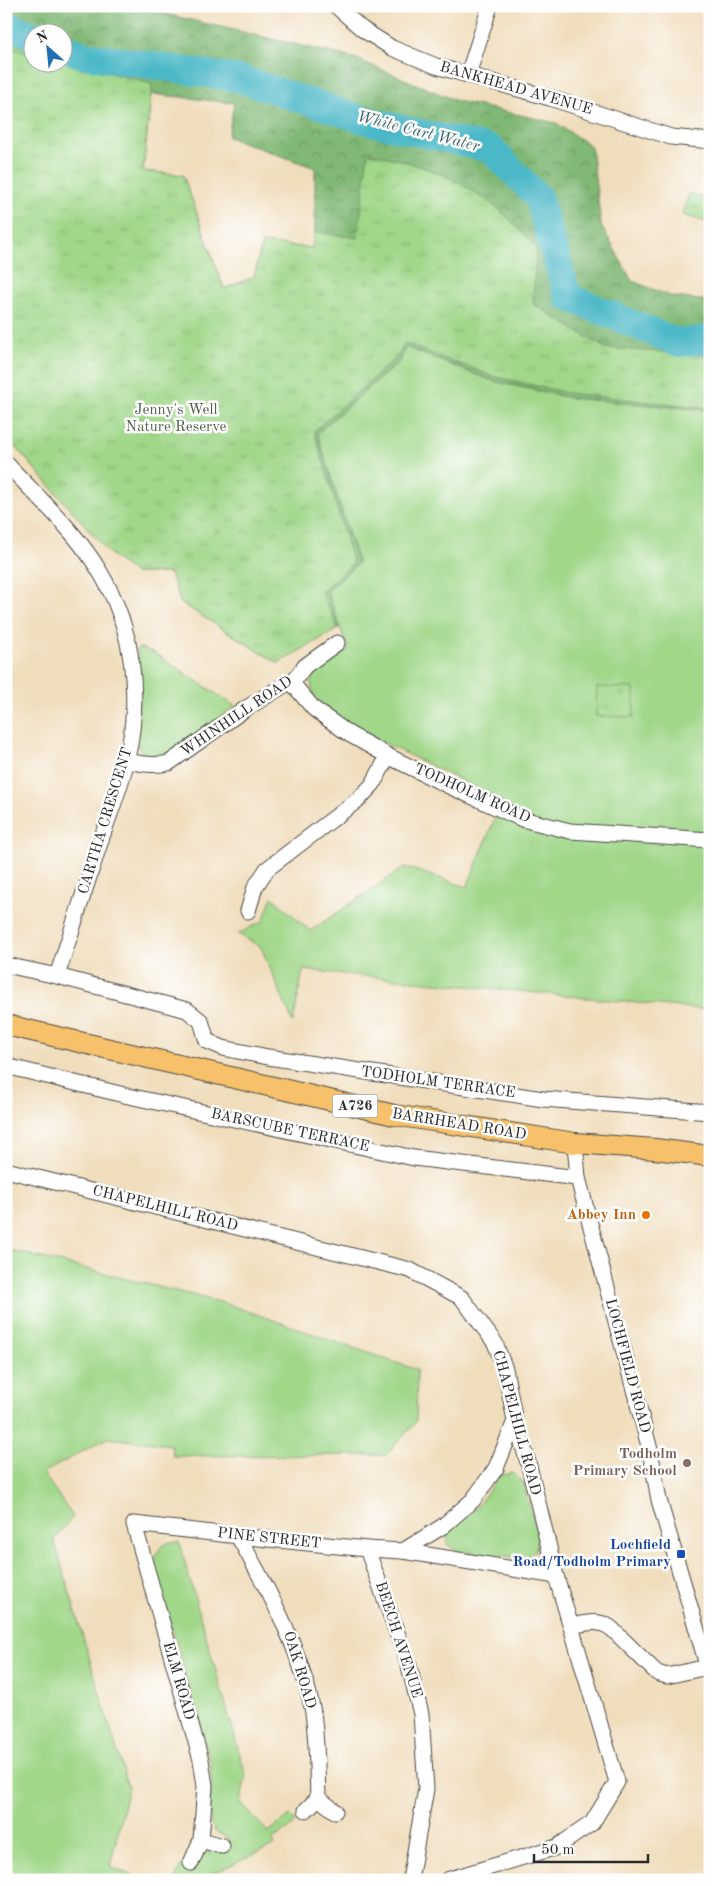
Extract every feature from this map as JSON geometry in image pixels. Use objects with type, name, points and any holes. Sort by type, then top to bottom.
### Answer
[{"type":"main road","name":"BARRHEAD ROAD","points":[[6,1025],[394,1115],[575,1143],[655,1149],[710,1156]]},
{"type":"street","name":"BANKHEAD AVENUE","points":[[336,6],[362,28],[392,48],[436,66],[550,98],[671,137],[710,141]]},
{"type":"street","points":[[468,75],[490,6]]},
{"type":"street","name":"CARTHA CRESCENT","points":[[8,468],[67,526],[101,573],[120,612],[131,659],[134,690],[133,719],[127,761],[57,976]]},
{"type":"street","name":"WHINHILL ROAD","points":[[127,761],[146,765],[169,763],[245,708],[286,684],[292,683],[305,666],[337,643]]},
{"type":"street","name":"TODHOLM ROAD","points":[[292,683],[321,715],[349,734],[388,756],[485,803],[522,818],[548,826],[591,833],[710,840]]},
{"type":"street","points":[[248,911],[255,887],[267,869],[359,800],[374,784],[388,756]]},
{"type":"street","points":[[6,965],[57,976]]},
{"type":"street","name":"TODHOLM TERRACE","points":[[57,976],[187,1010],[201,1021],[207,1041],[223,1048],[268,1057],[543,1099],[710,1112]]},
{"type":"street","name":"BARSCUBE TERRACE","points":[[6,1066],[133,1097],[414,1158],[578,1178]]},
{"type":"street","name":"LOCHFIELD ROAD","points":[[575,1143],[578,1178],[650,1450],[659,1500],[708,1671]]},
{"type":"street","name":"CHAPELHILL ROAD","points":[[6,1170],[410,1270],[462,1298],[494,1343],[505,1369],[515,1421],[528,1462],[556,1576],[617,1782],[592,1823],[557,1847],[447,1880]]},
{"type":"street","points":[[403,1551],[443,1526],[473,1500],[496,1468],[515,1421]]},
{"type":"street","name":"PINE STREET","points":[[134,1524],[367,1549],[403,1551],[556,1576]]},
{"type":"street","name":"ELM ROAD","points":[[134,1524],[201,1760],[205,1786],[201,1840],[191,1863]]},
{"type":"street","name":"OAK ROAD","points":[[238,1536],[284,1622],[299,1658],[312,1708],[318,1798]]},
{"type":"street","name":"BEECH AVENUE","points":[[367,1549],[409,1666],[421,1714],[426,1789],[410,1880]]},
{"type":"street","points":[[571,1626],[594,1621],[604,1622],[657,1673],[667,1676],[708,1671]]},
{"type":"street","points":[[306,1810],[318,1798],[335,1811]]},
{"type":"street","points":[[201,1840],[222,1846]]},
{"type":"green space","name":"Jenny's Well Nature Reserve","points":[[6,6],[131,6],[354,58],[457,101],[556,123],[591,146],[601,225],[632,281],[673,297],[710,301],[710,432],[707,410],[571,398],[493,381],[405,347],[401,360],[317,433],[358,563],[327,591],[340,627],[278,663],[181,603],[170,573],[134,573],[112,555],[6,436]],"holes":[[[151,94],[234,103],[228,137],[315,168],[315,232],[312,248],[262,243],[254,277],[224,289],[183,175],[143,171]]]},
{"type":"green space","name":"Jenny's Well Nature Reserve","points":[[6,47],[22,51],[22,72],[72,72],[72,63],[152,84],[143,171],[183,175],[224,289],[254,277],[262,243],[312,248],[315,232],[358,238],[368,153],[413,164],[455,181],[496,208],[536,246],[533,304],[605,348],[699,355],[710,354],[710,408],[568,393],[492,376],[404,343],[399,355],[314,431],[353,563],[321,591],[338,629],[278,663],[181,603],[170,573],[134,573],[111,555],[6,436]]},
{"type":"green space","points":[[689,193],[710,200],[710,223],[683,215]]},
{"type":"green space","points":[[405,347],[493,381],[571,398],[708,410],[710,432],[710,1010],[303,970],[293,1023],[261,947],[238,934],[263,921],[272,897],[310,931],[405,867],[467,887],[502,801],[334,718],[320,704],[312,688],[311,675],[348,649],[327,591],[358,563],[317,433],[400,360]]},
{"type":"green space","points":[[141,648],[154,653],[235,706],[186,742],[160,757],[152,757],[145,754],[136,742],[140,674],[137,649]]},
{"type":"green space","points":[[597,687],[634,688],[634,717],[596,716]]},
{"type":"green space","points":[[6,1249],[224,1303],[417,1370],[416,1422],[386,1455],[173,1456],[171,1445],[107,1438],[43,1473],[73,1517],[54,1540],[128,1787],[110,1867],[144,1880],[6,1880]]},
{"type":"green space","points":[[514,1473],[523,1482],[538,1535],[536,1550],[525,1558],[457,1551],[447,1544],[448,1531],[475,1509],[500,1475]]},
{"type":"green space","points":[[170,1542],[179,1542],[246,1776],[240,1803],[268,1832],[290,1816],[296,1822],[289,1829],[272,1839],[275,1845],[198,1880],[175,1880],[181,1865],[195,1870],[203,1856],[209,1852],[225,1852],[229,1839],[216,1832],[211,1825],[210,1760],[153,1564],[158,1550]]},
{"type":"waterway","name":"White Cart Water","points":[[6,25],[22,31]]},
{"type":"waterway","name":"White Cart Water","points":[[72,51],[84,55],[241,79],[367,121],[491,149],[538,197],[568,297],[679,343],[710,339]]},
{"type":"place","name":"Abbey Inn","points":[[646,1215]]},
{"type":"place","name":"Todholm Primary School","points":[[687,1463]]},
{"type":"place","name":"Lochfield Road/Todholm Primary","points":[[681,1554]]}]
